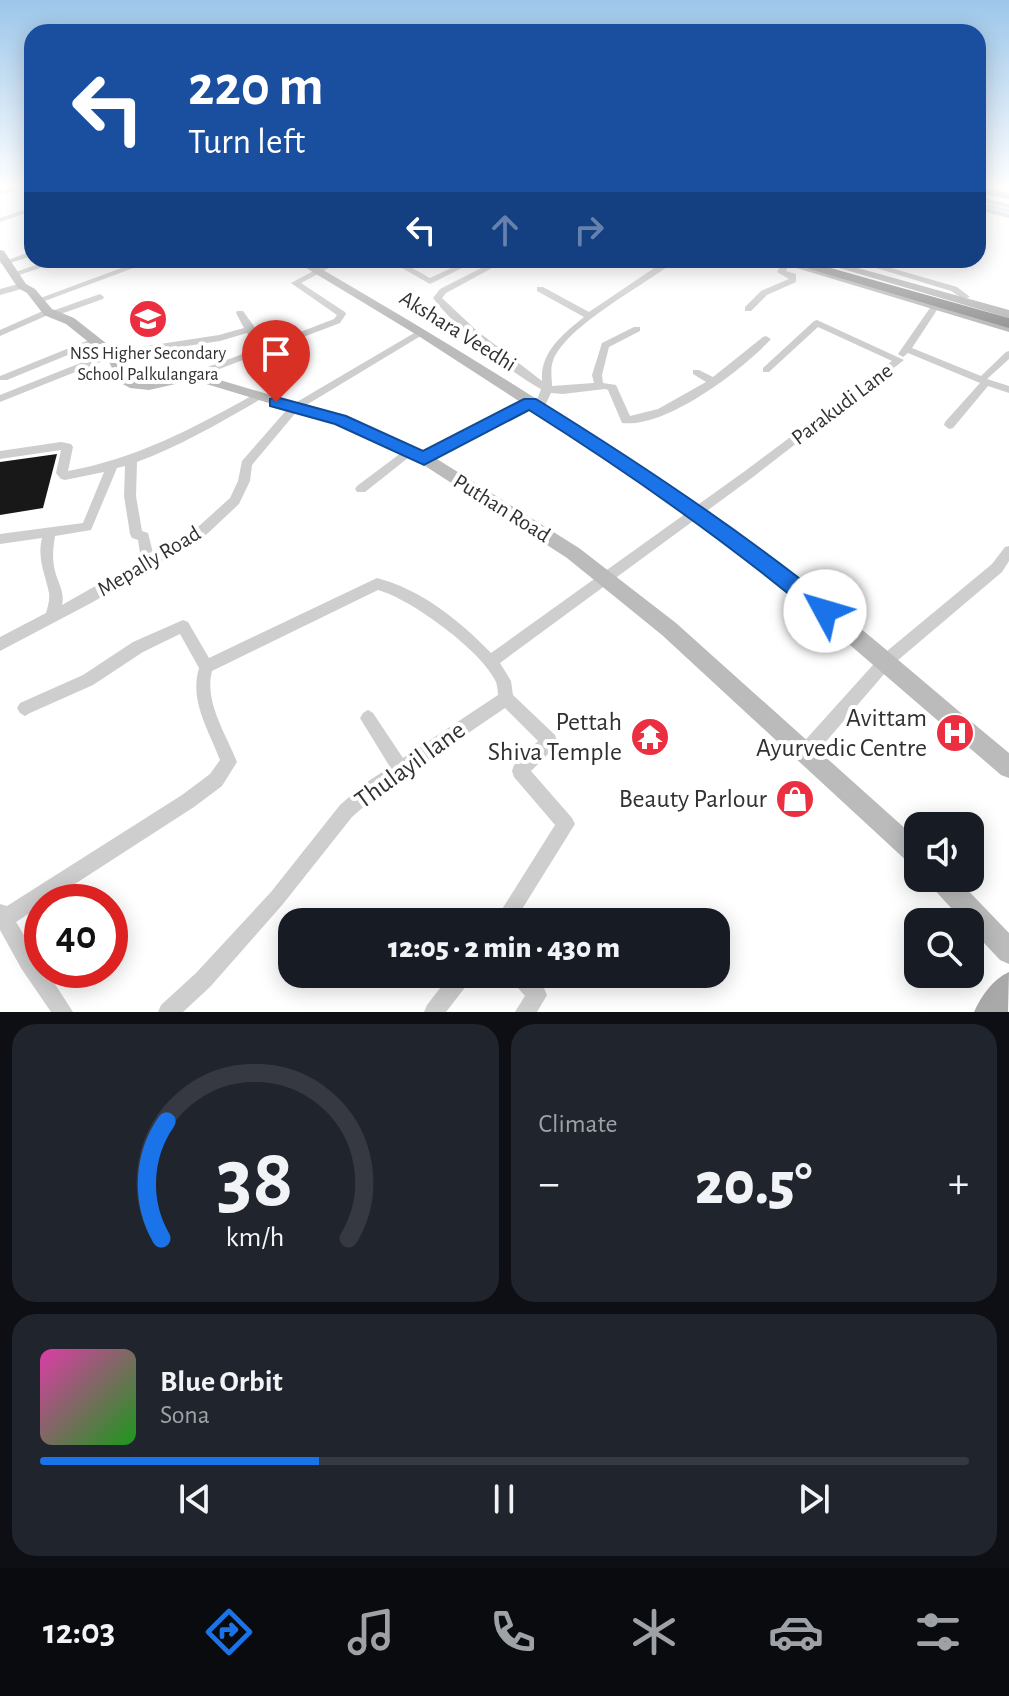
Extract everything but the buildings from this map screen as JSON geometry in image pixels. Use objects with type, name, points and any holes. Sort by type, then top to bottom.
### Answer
[{"type":"highway","points":[[808,268],[1009,321]]},
{"type":"highway","points":[[831,268],[1009,321]]},
{"type":"main road","points":[[989,1012],[1009,987]]},
{"type":"street","points":[[0,292],[8,268],[47,309],[70,321],[111,354],[124,379],[135,385],[149,386],[193,376],[342,317],[342,314],[295,285],[296,280],[318,269]]},
{"type":"street","points":[[0,333],[134,268]]},
{"type":"street","points":[[405,268],[447,289]]},
{"type":"street","points":[[430,281],[457,268]]},
{"type":"street","points":[[488,268],[447,289],[437,298],[455,320],[550,390],[612,387],[626,420],[655,413],[714,382],[766,339]]},
{"type":"street","points":[[361,489],[417,455],[535,406],[550,390],[548,361],[558,344],[661,268]]},
{"type":"street","points":[[748,309],[764,293],[793,280],[793,276],[781,272],[781,268]]},
{"type":"street","points":[[805,268],[935,307],[1009,321]]},
{"type":"street","points":[[842,268],[1009,321]]},
{"type":"street","points":[[860,268],[1009,308]]},
{"type":"street","points":[[882,268],[954,289],[966,297]]},
{"type":"street","name":"Akshara Veedhi","points":[[318,269],[610,453],[784,578],[1009,767]]},
{"type":"street","points":[[540,289],[591,317]]},
{"type":"street","points":[[47,309],[100,297]]},
{"type":"street","points":[[899,360],[935,307]]},
{"type":"street","points":[[240,313],[261,349]]},
{"type":"street","name":"Parakudi Lane","points":[[604,578],[695,514],[899,360],[817,323],[766,370]]},
{"type":"street","points":[[0,399],[111,354],[220,338],[251,329]]},
{"type":"street","points":[[599,386],[597,375],[605,345],[637,329]]},
{"type":"street","name":"Mepally Road","points":[[0,644],[52,618],[203,530],[235,501],[244,481],[246,464],[294,408],[421,332]]},
{"type":"street","points":[[3,378],[94,341]]},
{"type":"street","points":[[906,349],[1009,390]]},
{"type":"street","points":[[949,425],[1009,354]]},
{"type":"street","points":[[696,372],[714,382]]},
{"type":"street","name":"Puthan Road","points":[[193,376],[340,420],[417,455],[573,553],[669,629],[904,843]]},
{"type":"street","points":[[0,455],[61,446],[67,447],[62,473],[65,476],[112,466],[195,431],[257,397]]},
{"type":"street","points":[[131,459],[132,516],[136,534],[144,537],[148,563]]},
{"type":"street","points":[[0,539],[87,527],[112,466]]},
{"type":"street","points":[[50,532],[46,549],[48,569],[57,596],[52,618]]},
{"type":"street","points":[[805,753],[886,661],[997,568],[1009,551]]},
{"type":"street","points":[[490,662],[604,578]]},
{"type":"street","points":[[206,667],[377,584],[393,586],[468,638],[504,681],[506,698],[549,741],[520,771],[566,824],[512,908]]},
{"type":"street","points":[[25,708],[88,680],[138,647],[183,626],[206,667],[202,684],[204,698],[229,762],[225,771],[188,801],[2,915],[28,961],[63,1012]]},
{"type":"street","name":"Thulayil lane","points":[[168,1012],[203,980],[277,898],[346,811],[370,790],[506,698]]},
{"type":"street","points":[[368,718],[401,770]]},
{"type":"street","points":[[952,892],[1009,951]]},
{"type":"street","points":[[434,1012],[452,988]]},
{"type":"street","points":[[525,1012],[537,995],[531,988]]},
{"type":"place","name":"NSS Higher Secondary School Palkulangara","points":[[148,319]]},
{"type":"place","name":"Avittam Ayurvedic Centre","points":[[955,733]]},
{"type":"place","name":"Pettah Shiva Temple","points":[[650,737]]},
{"type":"place","name":"Beauty Parlour","points":[[795,799]]},
{"type":"route","points":[[276,402],[340,420],[424,458],[530,403],[610,453],[825,611]]}]
